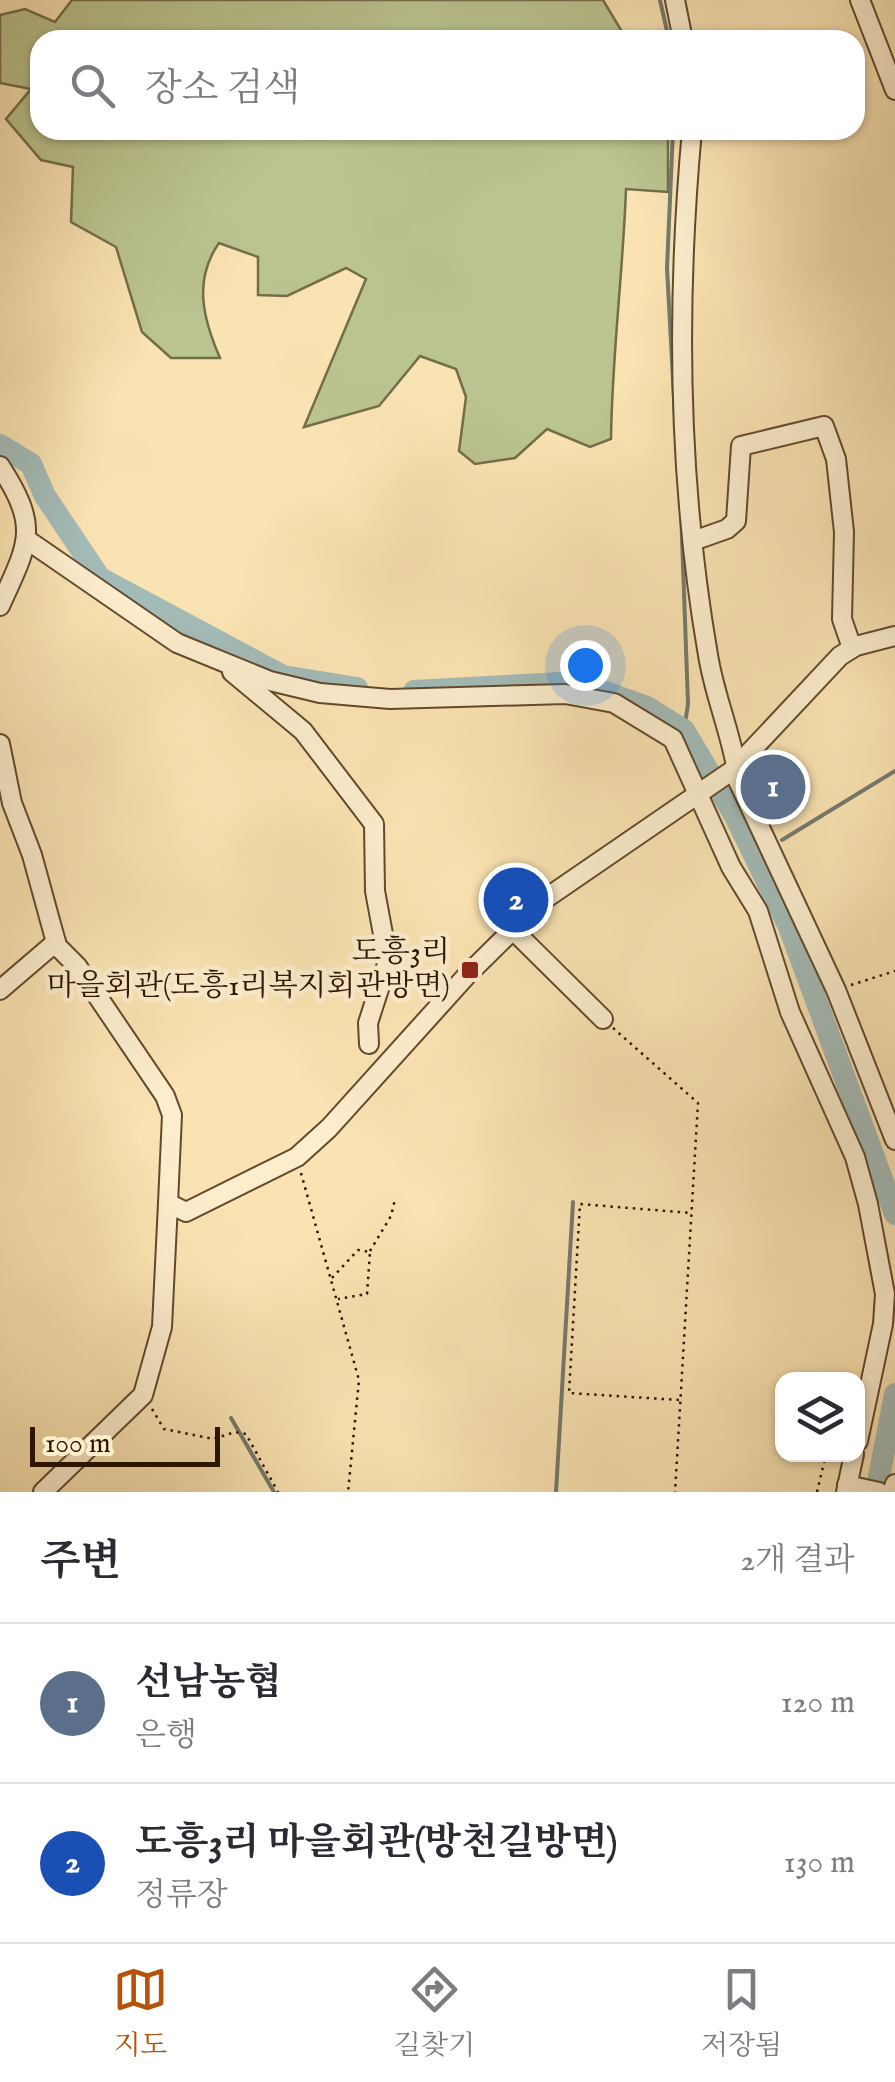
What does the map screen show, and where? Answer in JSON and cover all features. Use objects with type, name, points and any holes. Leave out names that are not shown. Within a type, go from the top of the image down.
[{"type":"street","points":[[675,0],[681,30]]},
{"type":"street","points":[[860,0],[895,90]]},
{"type":"street","points":[[691,140],[680,266],[693,541],[708,656],[731,771],[836,990],[895,1140]]},
{"type":"street","points":[[693,541],[727,529],[736,521],[741,446],[824,426],[836,460],[844,532],[842,618],[852,648]]},
{"type":"street","points":[[0,466],[20,496],[29,527],[0,606]]},
{"type":"street","points":[[26,539],[177,643],[270,681],[345,696],[565,694],[614,703],[674,739],[702,792],[731,867],[758,912],[790,1012],[855,1157],[885,1294],[883,1324],[865,1408]]},
{"type":"street","points":[[168,1204],[186,1212],[297,1157],[330,1128],[468,974],[574,876],[731,771],[852,648],[895,636]]},
{"type":"street","points":[[221,663],[303,731],[374,824],[375,891],[388,961],[368,1023],[369,1044]]},
{"type":"street","points":[[0,744],[12,803],[32,855],[56,942],[165,1096],[172,1115],[162,1327],[143,1395],[43,1492]]},
{"type":"street","points":[[513,930],[603,1020]]},
{"type":"street","points":[[0,990],[56,942]]},
{"type":"street","points":[[853,1462],[849,1488],[879,1492]]},
{"type":"street","points":[[892,1492],[895,1484]]},
{"type":"path","points":[[836,990],[895,971]]},
{"type":"path","points":[[603,1020],[698,1104],[675,1492]]},
{"type":"path","points":[[297,1157],[359,1380],[348,1492]]},
{"type":"path","points":[[336,1300],[367,1294],[370,1252],[391,1216],[395,1200]]},
{"type":"path","points":[[682,1400],[569,1393],[580,1204],[693,1213]]},
{"type":"path","points":[[331,1279],[358,1250],[370,1252]]},
{"type":"path","points":[[143,1395],[164,1428],[213,1439],[234,1432],[246,1434],[278,1492]]},
{"type":"path","points":[[817,1492],[824,1462]]},
{"type":"green space","points":[[72,0],[603,0],[621,30],[30,30],[30,89],[0,83],[0,15],[25,9],[55,22]]},
{"type":"green space","points":[[30,90],[30,140],[668,140],[668,192],[626,189],[611,439],[590,447],[547,429],[515,458],[475,464],[459,451],[466,397],[456,369],[420,356],[379,406],[304,427],[366,279],[346,268],[287,296],[258,295],[258,257],[219,243],[206,271],[203,300],[220,358],[171,358],[142,332],[116,247],[71,222],[73,167],[41,160],[6,119]]},
{"type":"waterway","points":[[660,0],[667,30]]},
{"type":"waterway","points":[[673,140],[667,268],[676,435]]},
{"type":"waterway","points":[[0,445],[31,464],[45,496],[100,578],[283,676],[357,688]]},
{"type":"waterway","points":[[681,509],[688,704],[684,730]]},
{"type":"waterway","points":[[414,691],[578,682],[647,707],[684,730],[735,816],[789,927],[895,1214]]},
{"type":"waterway","points":[[782,840],[895,771]]},
{"type":"waterway","points":[[556,1492],[573,1202]]},
{"type":"waterway","points":[[876,1492],[895,1394]]},
{"type":"waterway","points":[[231,1418],[274,1492]]},
{"type":"place","name":"선남농협","points":[[773,787]]},
{"type":"place","name":"도흥3리 마을회관(방천길방면)","points":[[516,900]]},
{"type":"place","name":"도흥3리 마을회관(도흥1리복지회관방면)","points":[[470,970]]}]
